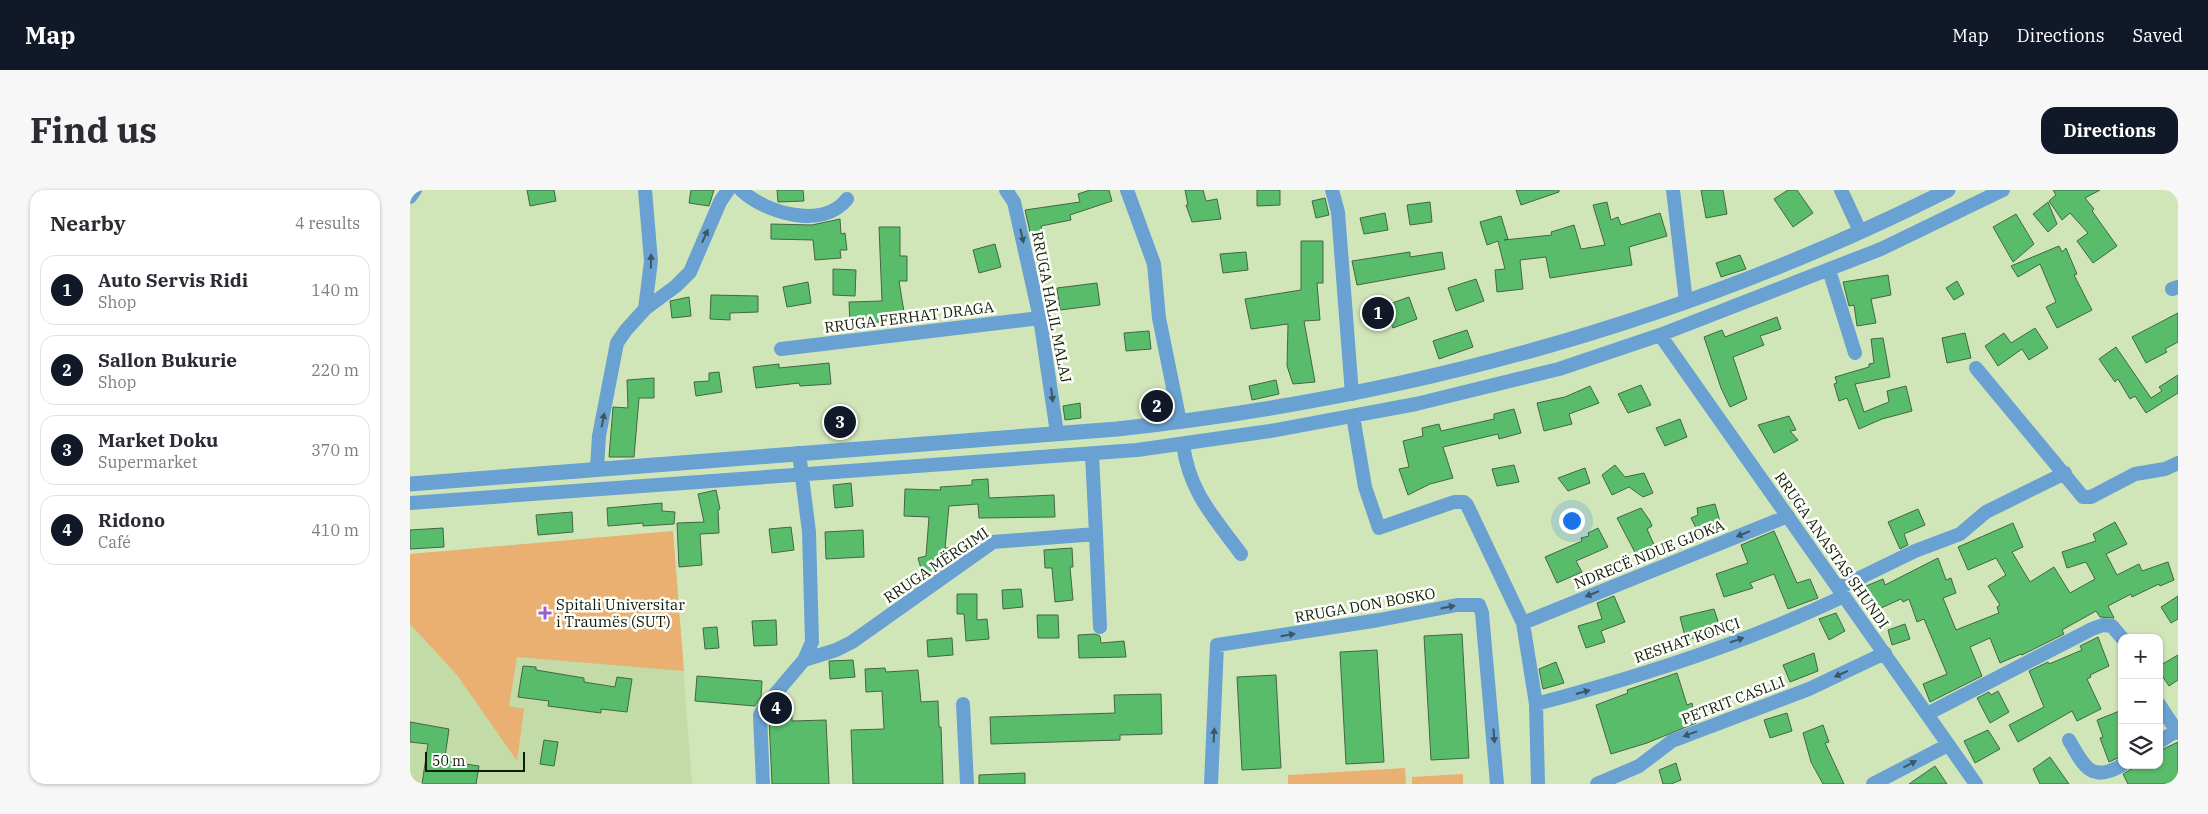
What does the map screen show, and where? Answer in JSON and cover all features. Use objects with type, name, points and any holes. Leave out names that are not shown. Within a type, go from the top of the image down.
[{"type":"street","points":[[410,197],[415,190]]},
{"type":"street","points":[[645,190],[651,261],[645,309]]},
{"type":"street","points":[[597,468],[599,436],[617,344],[626,330],[645,309],[676,286],[690,272],[720,202],[728,190]]},
{"type":"street","points":[[741,190],[760,205],[789,214],[803,215],[831,212],[841,207],[847,199]]},
{"type":"street","name":"RRUGA HALIL MALAJ","points":[[1006,190],[1014,202],[1040,318],[1057,433]]},
{"type":"street","points":[[1127,190],[1154,264],[1159,318],[1180,422]]},
{"type":"street","points":[[1332,190],[1338,212],[1352,394]]},
{"type":"street","points":[[1674,190],[1686,302]]},
{"type":"street","points":[[1841,190],[1860,231]]},
{"type":"street","points":[[410,484],[1180,422],[1352,394],[1502,359],[1589,334],[1686,302],[1860,231],[1948,190]]},
{"type":"street","points":[[410,503],[800,473],[1092,454],[1183,444],[1353,416],[1493,387],[1559,369],[1660,335],[1829,270],[1955,215],[2003,190]]},
{"type":"street","points":[[1829,270],[1855,353]]},
{"type":"street","name":"RRUGA FERHAT DRAGA","points":[[781,349],[1040,318]]},
{"type":"street","name":"RRUGA ANASTAS SHUNDI","points":[[1660,335],[1976,784]]},
{"type":"street","points":[[1976,368],[2083,497],[2087,498],[2135,474],[2165,469],[2178,463]]},
{"type":"street","points":[[1353,416],[1365,486],[1379,528],[1454,502],[1464,502],[1523,622],[1536,704],[1538,784]]},
{"type":"street","points":[[1183,444],[1186,465],[1198,495],[1241,554]]},
{"type":"street","points":[[763,784],[760,715],[765,706],[804,660],[810,650],[813,632],[809,532],[800,473],[799,453]]},
{"type":"street","points":[[1092,454],[1100,627]]},
{"type":"street","name":"RESHAT KONÇI","points":[[1536,704],[1595,689],[1769,628],[1841,592],[1915,551],[1960,534],[1986,512],[2065,474]]},
{"type":"street","name":"NDRECË NDUE GJOKA","points":[[1523,622],[1788,516]]},
{"type":"street","name":"RRUGA MËRGIMI","points":[[804,660],[836,650],[852,642],[994,542],[1096,534]]},
{"type":"street","name":"RRUGA DON BOSKO","points":[[1211,784],[1217,645],[1379,620],[1457,605],[1479,605],[1482,613],[1497,784]]},
{"type":"street","points":[[1928,714],[2092,629],[2103,625],[2112,626],[2119,634]]},
{"type":"street","name":"PETRIT CASLLI","points":[[1597,784],[1639,766],[1672,741],[1801,692],[1885,653]]},
{"type":"street","points":[[963,704],[967,784]]},
{"type":"street","points":[[2163,710],[2177,732],[2163,740]]},
{"type":"street","points":[[2069,740],[2088,770],[2096,773],[2105,773],[2118,767]]},
{"type":"street","points":[[1873,784],[1948,745]]},
{"type":"shaded area","name":"Spitali Universitar i Traumës (SUT)","points":[[673,531],[692,784],[410,784],[410,554]]},
{"type":"shaded area","points":[[673,531],[684,671],[517,657],[509,706],[524,709],[517,761],[457,675],[410,624],[410,554]]},
{"type":"shaded area","points":[[1405,768],[1406,784],[1288,784],[1288,775]]},
{"type":"shaded area","points":[[1463,774],[1463,784],[1412,784],[1412,777]]},
{"type":"building","points":[[527,190],[554,190],[556,201],[530,206]]},
{"type":"building","points":[[691,190],[714,190],[709,206],[689,203]]},
{"type":"building","points":[[777,190],[803,190],[804,201],[778,202]]},
{"type":"building","points":[[1090,190],[1109,190],[1112,201],[1070,215],[1071,220],[1041,226],[1042,231],[1030,232],[1025,210],[1080,202],[1078,194]]},
{"type":"building","points":[[1185,190],[1203,190],[1206,201],[1217,199],[1221,219],[1192,222],[1186,205],[1188,205]]},
{"type":"building","points":[[1257,190],[1280,190],[1280,205],[1257,206]]},
{"type":"building","points":[[1516,190],[1559,190],[1559,192],[1521,205]]},
{"type":"building","points":[[1701,190],[1723,190],[1727,214],[1706,218]]},
{"type":"building","points":[[1788,190],[1797,190],[1813,213],[1793,227],[1774,199]]},
{"type":"building","points":[[2053,190],[2100,190],[2085,198],[2117,246],[2093,263],[2077,241],[2088,233],[2070,213],[2062,220],[2049,201],[2056,195]]},
{"type":"building","points":[[1325,198],[1329,215],[1316,218],[1312,201]]},
{"type":"building","points":[[1430,202],[1432,222],[1410,225],[1407,205]]},
{"type":"building","points":[[1607,202],[1611,220],[1618,217],[1621,225],[1660,213],[1667,236],[1629,247],[1632,265],[1550,278],[1546,257],[1520,260],[1523,289],[1497,292],[1495,270],[1505,269],[1498,241],[1487,245],[1480,222],[1501,216],[1508,239],[1504,240],[1552,235],[1551,232],[1574,225],[1581,249],[1605,245],[1593,205]]},
{"type":"building","points":[[2048,202],[2057,224],[2048,232],[2033,214]]},
{"type":"building","points":[[1385,213],[1388,230],[1364,234],[1360,218]]},
{"type":"building","points":[[2016,214],[2034,244],[2013,262],[1993,227]]},
{"type":"building","points":[[840,219],[841,234],[845,233],[847,250],[840,250],[841,258],[815,260],[813,240],[771,239],[771,224],[812,225]]},
{"type":"building","points":[[879,227],[900,227],[900,256],[907,256],[907,281],[899,281],[905,318],[879,322],[850,323],[849,302],[882,301]]},
{"type":"building","points":[[1301,241],[1323,241],[1323,283],[1317,283],[1320,320],[1304,321],[1315,382],[1293,384],[1287,366],[1288,324],[1251,329],[1245,299],[1301,290]]},
{"type":"building","points":[[995,244],[1001,267],[979,273],[973,250]]},
{"type":"building","points":[[2059,246],[2062,252],[2066,248],[2077,274],[2074,275],[2092,310],[2057,328],[2046,307],[2056,302],[2040,264],[2018,277],[2011,266]]},
{"type":"building","points":[[1246,252],[1248,270],[1223,273],[1220,254]]},
{"type":"building","points":[[1410,252],[1410,257],[1442,252],[1445,269],[1357,285],[1352,261]]},
{"type":"building","points":[[1740,255],[1746,269],[1721,277],[1716,263]]},
{"type":"building","points":[[833,269],[856,270],[855,296],[833,295]]},
{"type":"building","points":[[1888,275],[1891,295],[1871,299],[1876,323],[1857,326],[1854,305],[1849,306],[1843,282]]},
{"type":"building","points":[[1476,279],[1484,301],[1456,311],[1448,288]]},
{"type":"building","points":[[1957,281],[1964,294],[1954,300],[1946,288]]},
{"type":"building","points":[[808,282],[811,303],[787,307],[783,287]]},
{"type":"building","points":[[1097,283],[1100,305],[1060,310],[1057,288]]},
{"type":"building","points":[[711,295],[758,296],[758,312],[730,313],[730,320],[710,319]]},
{"type":"building","points":[[689,297],[691,316],[672,318],[670,301]]},
{"type":"building","points":[[1409,297],[1417,319],[1393,328],[1390,321],[1375,326],[1368,304],[1382,300],[1384,306]]},
{"type":"building","points":[[2178,313],[2178,342],[2165,349],[2167,352],[2146,363],[2132,337]]},
{"type":"building","points":[[1777,317],[1781,329],[1760,336],[1764,345],[1733,357],[1747,399],[1730,407],[1721,388],[1704,337],[1722,330],[1725,337]]},
{"type":"building","points":[[2035,328],[2048,348],[2029,360],[2022,349],[1998,366],[1985,346],[2004,333],[2011,343]]},
{"type":"building","points":[[1467,330],[1473,347],[1439,359],[1433,341]]},
{"type":"building","points":[[1149,331],[1151,349],[1126,351],[1124,333]]},
{"type":"building","points":[[1965,333],[1971,358],[1947,363],[1942,338]]},
{"type":"building","points":[[1883,338],[1890,377],[1855,384],[1864,412],[1889,402],[1887,391],[1906,386],[1912,411],[1882,419],[1859,429],[1847,398],[1839,401],[1834,384],[1837,383],[1835,377],[1869,367],[1869,364],[1874,363],[1871,339]]},
{"type":"building","points":[[2116,347],[2151,398],[2162,391],[2159,387],[2178,375],[2178,393],[2146,413],[2135,396],[2130,399],[2118,379],[2115,382],[2099,359]]},
{"type":"building","points":[[829,363],[831,384],[800,386],[799,383],[756,388],[753,367],[779,364],[779,368]]},
{"type":"building","points":[[719,372],[722,392],[696,396],[694,382],[709,381],[709,373]]},
{"type":"building","points":[[654,378],[654,398],[639,398],[634,457],[609,457],[613,407],[628,408],[627,380]]},
{"type":"building","points":[[1276,380],[1279,394],[1252,400],[1249,386]]},
{"type":"building","points":[[1641,385],[1651,405],[1628,413],[1618,394]]},
{"type":"building","points":[[1590,386],[1599,403],[1569,414],[1572,424],[1544,431],[1537,403],[1565,397]]},
{"type":"building","points":[[1080,403],[1081,418],[1065,420],[1063,406]]},
{"type":"building","points":[[847,407],[849,435],[832,436],[830,408]]},
{"type":"building","points":[[1514,409],[1521,433],[1499,439],[1498,434],[1443,447],[1453,478],[1430,484],[1408,495],[1399,469],[1409,467],[1403,441],[1423,436],[1422,428],[1439,424],[1441,431],[1494,419],[1494,414]]},
{"type":"building","points":[[1789,416],[1796,430],[1790,431],[1798,440],[1774,453],[1758,425]]},
{"type":"building","points":[[1680,419],[1687,437],[1665,446],[1656,428]]},
{"type":"building","points":[[1514,465],[1519,482],[1497,486],[1492,469]]},
{"type":"building","points":[[1615,465],[1625,477],[1644,473],[1653,493],[1643,497],[1629,487],[1612,495],[1602,475]]},
{"type":"building","points":[[1585,468],[1590,483],[1568,491],[1558,478]]},
{"type":"building","points":[[988,479],[989,498],[1054,495],[1055,517],[979,518],[978,504],[949,506],[945,548],[959,548],[959,555],[924,579],[918,558],[926,556],[929,517],[904,516],[905,489],[941,490],[940,487],[972,485],[972,480]]},
{"type":"building","points":[[851,483],[853,506],[835,508],[833,485]]},
{"type":"building","points":[[716,490],[720,509],[718,510],[719,533],[700,534],[702,565],[679,567],[677,523],[704,522],[698,494]]},
{"type":"building","points":[[662,503],[662,511],[675,512],[674,524],[643,526],[643,523],[608,526],[607,508]]},
{"type":"building","points":[[1715,504],[1721,525],[1714,526],[1714,531],[1705,535],[1701,527],[1696,528],[1691,518],[1698,515],[1697,508]]},
{"type":"building","points":[[1641,508],[1652,526],[1647,529],[1659,556],[1641,564],[1617,518]]},
{"type":"building","points":[[1918,509],[1925,525],[1904,534],[1908,545],[1900,549],[1888,522]]},
{"type":"building","points":[[572,512],[573,532],[538,535],[536,515]]},
{"type":"building","points":[[2115,522],[2127,544],[2106,554],[2117,575],[2139,564],[2142,571],[2168,562],[2174,580],[2160,586],[2159,584],[2132,597],[2131,594],[2108,606],[2114,618],[2100,617],[2096,611],[2062,630],[2064,634],[2022,655],[2000,663],[1990,638],[1970,647],[1982,676],[1930,702],[1923,684],[1947,674],[1924,619],[1917,622],[1909,599],[1903,602],[1901,599],[1870,613],[1859,589],[1883,579],[1885,585],[1938,558],[1946,580],[1951,578],[1956,593],[1943,598],[1956,630],[1999,613],[1997,607],[2000,605],[1988,586],[2006,575],[1996,558],[1968,570],[1958,547],[2013,523],[2023,547],[2012,552],[2030,582],[2054,567],[2070,593],[2095,579],[2086,562],[2067,568],[2062,552],[2096,541],[2093,534]]},
{"type":"building","points":[[791,527],[794,550],[772,553],[769,529]]},
{"type":"building","points":[[443,528],[444,547],[410,549],[410,530]]},
{"type":"building","points":[[1598,528],[1608,547],[1576,561],[1582,572],[1557,583],[1545,557],[1582,541],[1581,538],[1589,536],[1588,533]]},
{"type":"building","points":[[863,530],[864,557],[826,559],[825,532]]},
{"type":"building","points":[[1774,531],[1797,583],[1810,579],[1818,598],[1788,609],[1774,574],[1750,583],[1753,588],[1724,597],[1716,574],[1748,563],[1741,545]]},
{"type":"building","points":[[1072,548],[1073,567],[1070,567],[1073,600],[1055,602],[1052,568],[1045,568],[1044,550]]},
{"type":"building","points":[[1021,589],[1023,607],[1003,609],[1002,590]]},
{"type":"building","points":[[957,594],[977,594],[977,620],[987,619],[989,639],[966,641],[964,614],[957,614]]},
{"type":"building","points":[[1614,596],[1625,622],[1601,631],[1605,642],[1586,648],[1578,626],[1602,619],[1597,603]]},
{"type":"building","points":[[2178,596],[2178,619],[2171,623],[2161,607]]},
{"type":"building","points":[[1714,609],[1721,630],[1686,640],[1680,617]]},
{"type":"building","points":[[1836,613],[1845,631],[1829,640],[1819,619]]},
{"type":"building","points":[[1037,615],[1058,615],[1059,638],[1038,638]]},
{"type":"building","points":[[776,620],[777,645],[754,646],[752,621]]},
{"type":"building","points":[[1905,624],[1910,639],[1892,645],[1888,630]]},
{"type":"building","points":[[717,627],[719,648],[705,649],[703,628]]},
{"type":"building","points":[[1095,634],[1100,636],[1101,643],[1124,641],[1126,657],[1079,658],[1078,635]]},
{"type":"building","points":[[1462,634],[1469,758],[1431,760],[1424,636]]},
{"type":"building","points":[[2098,637],[2109,666],[2090,675],[2091,677],[2087,679],[2101,709],[2077,721],[2072,711],[2018,742],[2009,725],[2044,707],[2029,671],[2082,650],[2080,646]]},
{"type":"building","points":[[952,638],[953,655],[928,657],[927,640]]},
{"type":"building","points":[[1377,650],[1384,762],[1346,764],[1340,652]]},
{"type":"building","points":[[1814,653],[1818,671],[1790,682],[1783,665]]},
{"type":"building","points":[[2178,655],[2178,680],[2169,686],[2163,677],[2163,664]]},
{"type":"building","points":[[853,660],[855,677],[830,679],[829,661]]},
{"type":"building","points":[[1556,662],[1564,683],[1543,689],[1539,669]]},
{"type":"building","points":[[523,666],[536,667],[536,670],[584,678],[584,682],[615,687],[617,677],[632,679],[627,712],[601,709],[601,713],[548,706],[549,701],[518,697]]},
{"type":"building","points":[[885,668],[886,672],[918,670],[921,702],[938,701],[943,784],[853,784],[851,730],[884,729],[882,691],[866,692],[865,669]]},
{"type":"building","points":[[1677,673],[1687,705],[1692,703],[1696,723],[1647,743],[1611,754],[1596,705],[1628,693],[1627,690]]},
{"type":"building","points":[[1276,675],[1281,768],[1242,770],[1237,677]]},
{"type":"building","points":[[697,676],[762,681],[761,697],[755,706],[695,701]]},
{"type":"building","points":[[1998,691],[2009,712],[1990,723],[1977,698],[1989,692],[1991,695]]},
{"type":"building","points":[[1161,694],[1162,734],[1120,735],[1120,740],[991,744],[990,717],[1115,713],[1114,695]]},
{"type":"building","points":[[778,704],[792,704],[792,721],[826,720],[829,784],[772,784],[769,717]]},
{"type":"building","points":[[2118,712],[2118,758],[2109,762],[2100,738],[2103,737],[2097,720]]},
{"type":"building","points":[[1787,713],[1792,731],[1770,738],[1764,720]]},
{"type":"building","points":[[410,722],[449,729],[445,757],[456,759],[459,763],[479,766],[476,784],[422,784],[428,744],[410,742]]},
{"type":"building","points":[[1823,725],[1829,742],[1825,743],[1844,784],[1823,784],[1811,762],[1803,733]]},
{"type":"building","points":[[1988,730],[2000,749],[1975,763],[1964,741]]},
{"type":"building","points":[[544,740],[558,742],[554,766],[540,764]]},
{"type":"building","points":[[2178,742],[2178,784],[2128,784],[2123,774],[2131,769],[2163,769],[2163,749]]},
{"type":"building","points":[[2050,757],[2069,784],[2040,784],[2033,769]]},
{"type":"building","points":[[1676,763],[1681,780],[1671,784],[1663,784],[1659,770]]},
{"type":"building","points":[[1935,766],[1947,784],[1909,784]]},
{"type":"building","points":[[1025,773],[1025,784],[979,784],[979,775]]},
{"type":"place","name":"Auto Servis Ridi","points":[[1378,313]]},
{"type":"place","name":"Sallon Bukurie","points":[[1157,406]]},
{"type":"place","name":"Market Doku","points":[[840,422]]},
{"type":"place","name":"Spitali Universitar i Traumës (SUT)","points":[[545,613]]},
{"type":"place","name":"Ridono","points":[[776,708]]}]
